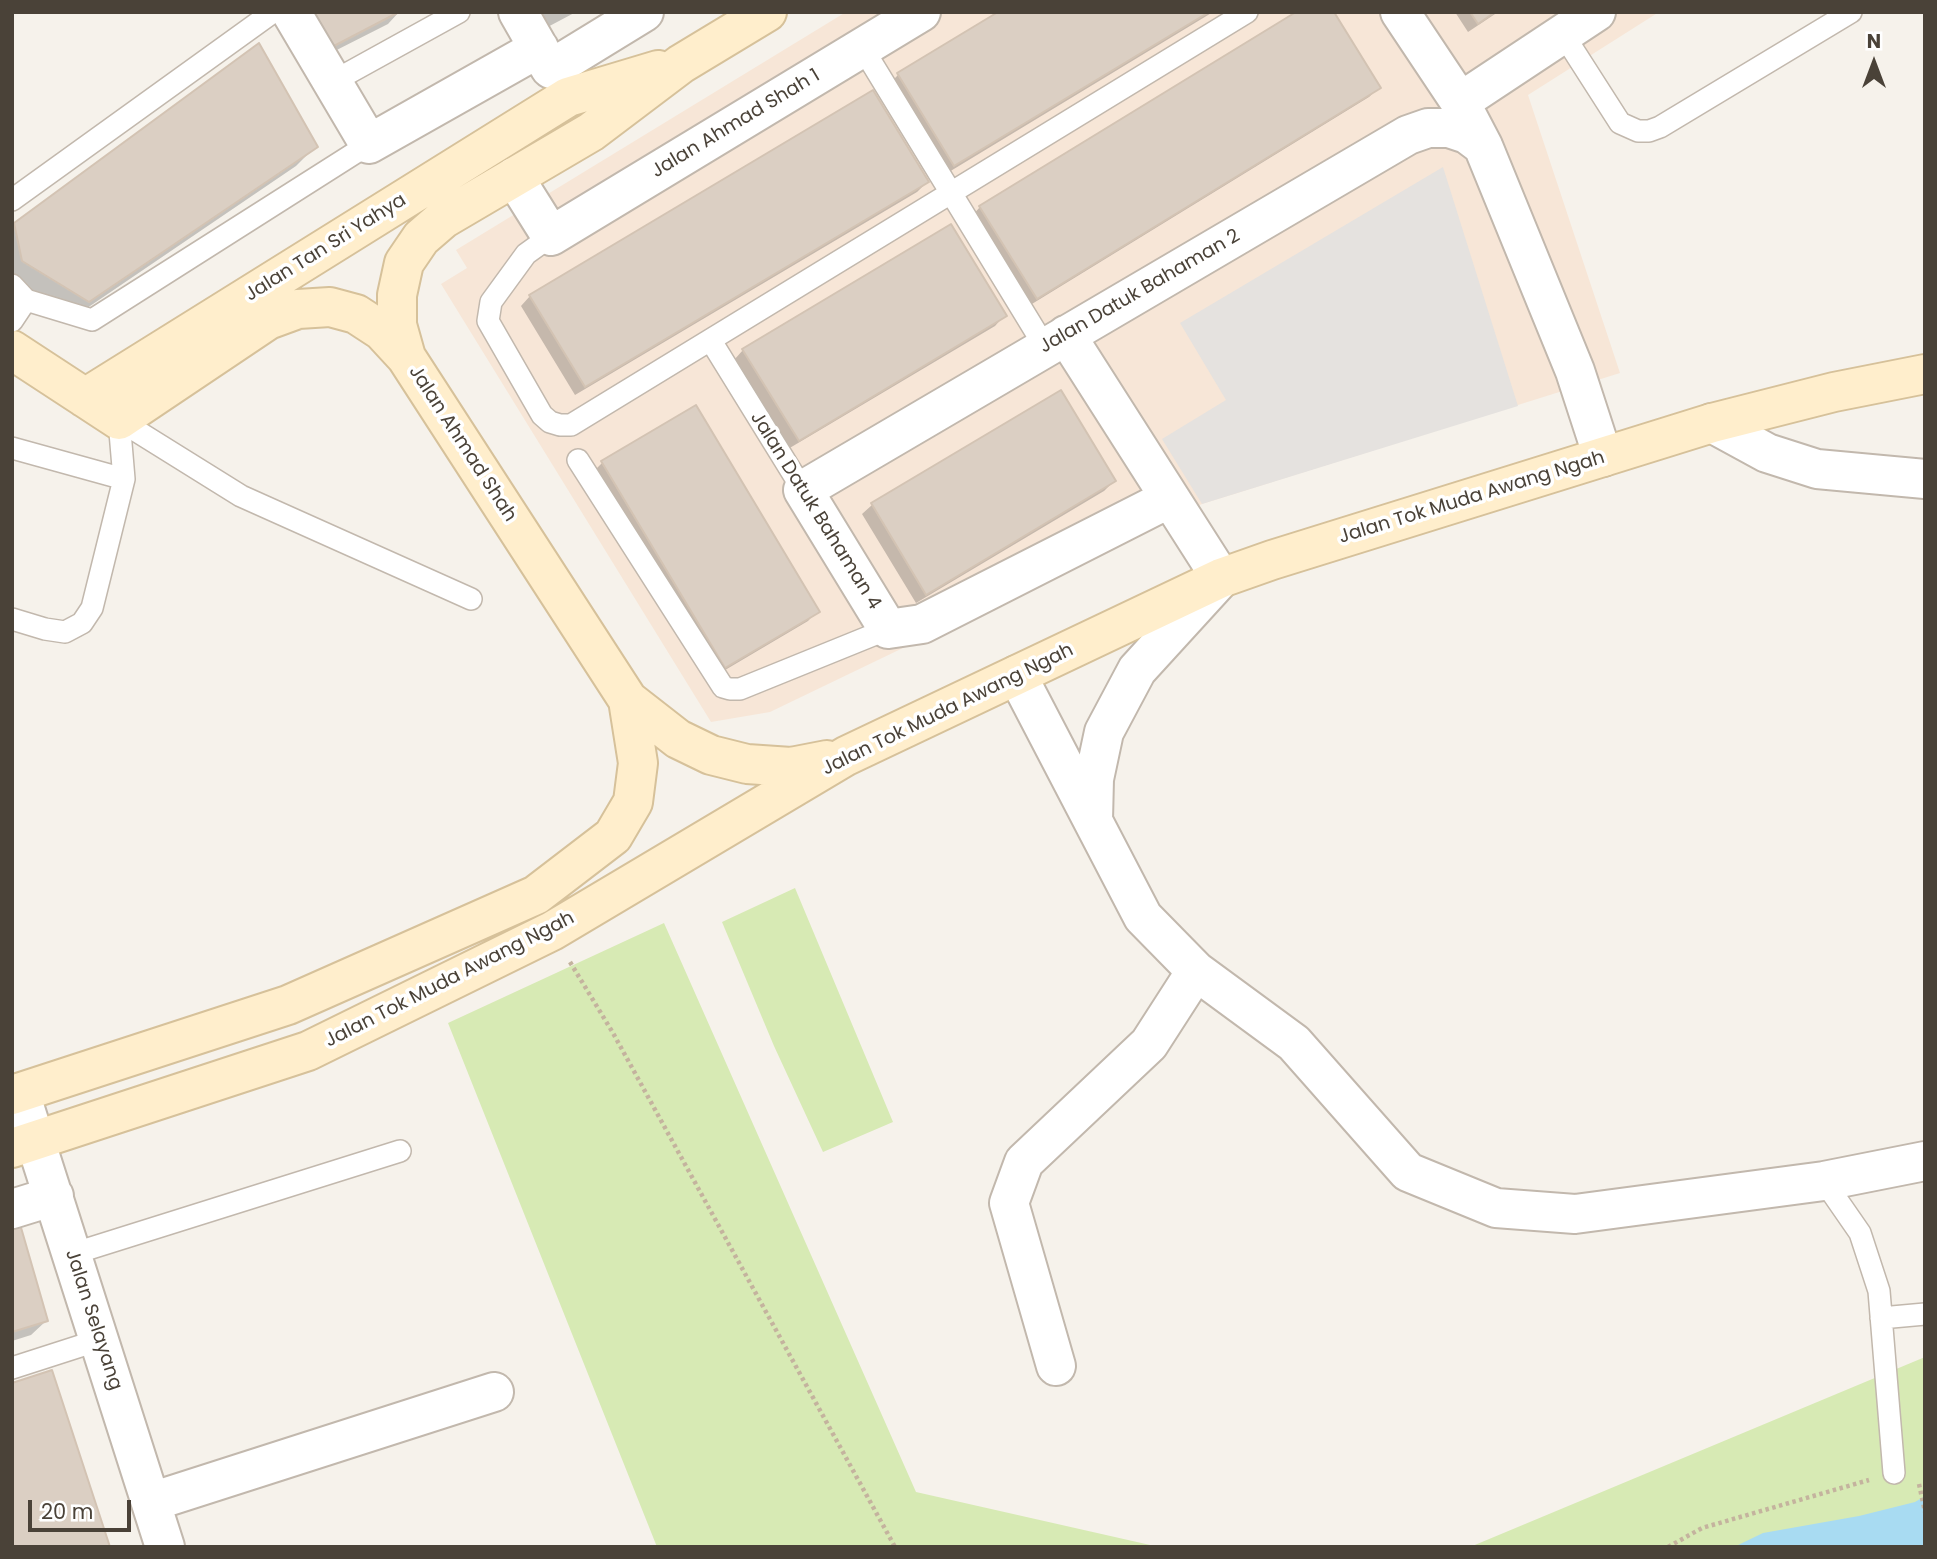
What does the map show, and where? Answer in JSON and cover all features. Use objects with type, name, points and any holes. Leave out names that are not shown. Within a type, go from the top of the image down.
[{"type":"main road","name":"Jalan Ahmad Shah","points":[[767,12],[681,64],[591,132],[443,219],[421,238],[404,263],[397,295],[397,325],[406,357],[628,700],[678,739],[711,755],[747,764],[791,767],[846,756]]},
{"type":"main road","name":"Jalan Ahmad Shah","points":[[552,71],[681,64]]},
{"type":"main road","name":"Jalan Tan Sri Yahya","points":[[85,398],[552,71]]},
{"type":"main road","name":"Jalan Tan Sri Yahya","points":[[119,420],[268,320],[298,309],[330,307],[356,314],[382,331],[406,357]]},
{"type":"main road","points":[[12,350],[119,420]]},
{"type":"main road","name":"Jalan Tok Muda Awang Ngah","points":[[24,1144],[308,1051],[552,931],[846,756],[1221,578],[1712,423],[1834,392],[1925,374]]},
{"type":"main road","name":"Jalan Tok Muda Awang Ngah","points":[[15,1091],[288,1005],[536,895],[613,836],[633,802],[638,762],[628,700]]},
{"type":"street","points":[[291,12],[369,144],[552,71],[644,12]]},
{"type":"street","points":[[518,12],[552,71]]},
{"type":"street","name":"Jalan Ahmad Shah 1","points":[[551,236],[921,12]]},
{"type":"street","points":[[1400,12],[1460,102],[1483,146],[1575,371],[1603,457]]},
{"type":"street","points":[[1460,102],[1596,12]]},
{"type":"street","name":"Jalan Datuk Bahaman 2","points":[[803,490],[1408,135],[1428,128],[1449,128],[1467,134],[1483,146]]},
{"type":"street","points":[[514,177],[551,236]]},
{"type":"street","points":[[1056,341],[1170,498],[1221,578],[1137,670],[1104,733],[1094,779],[1093,821]]},
{"type":"street","points":[[1712,423],[1767,453],[1817,469],[1925,479]]},
{"type":"street","name":"Jalan Datuk Bahaman 4","points":[[803,490],[888,629],[922,624],[1170,498]]},
{"type":"street","points":[[1017,675],[1143,917],[1196,971],[1294,1043],[1408,1172],[1496,1208],[1575,1214],[1824,1181],[1925,1161]]},
{"type":"street","points":[[1056,1366],[1010,1203],[1024,1162],[1149,1044],[1196,971]]},
{"type":"street","name":"Jalan Selayang","points":[[15,1091],[24,1144],[54,1196],[165,1547]]},
{"type":"street","points":[[12,1209],[54,1196]]},
{"type":"street","points":[[151,1502],[494,1392]]},
{"type":"lane","points":[[12,200],[273,12]]},
{"type":"lane","points":[[334,81],[459,12]]},
{"type":"lane","points":[[711,341],[1247,12]]},
{"type":"lane","points":[[1563,34],[1620,123],[1638,131],[1649,131],[1660,127],[1850,12]]},
{"type":"lane","points":[[862,47],[951,193],[1056,341]]},
{"type":"lane","points":[[12,321],[19,293],[92,320],[369,144]]},
{"type":"lane","name":"Jalan Ahmad Shah 1","points":[[551,236],[526,254],[491,302],[488,314],[490,327],[542,415],[550,422],[571,425],[580,421],[711,341]]},
{"type":"lane","name":"Jalan Datuk Bahaman 4","points":[[711,341],[803,490]]},
{"type":"lane","points":[[12,619],[65,632],[82,623],[92,608],[124,479],[119,420]]},
{"type":"lane","points":[[119,420],[241,496],[471,599]]},
{"type":"lane","points":[[12,449],[124,479]]},
{"type":"lane","points":[[578,460],[723,687],[740,689],[888,629]]},
{"type":"lane","points":[[72,1254],[400,1151]]},
{"type":"lane","points":[[1824,1181],[1860,1233],[1879,1291],[1894,1473]]},
{"type":"lane","points":[[1881,1318],[1925,1314]]},
{"type":"lane","points":[[12,1368],[99,1340]]},
{"type":"path","points":[[552,931],[613,1033],[895,1547]]},
{"type":"path","points":[[1668,1547],[1702,1528],[1894,1473]]},
{"type":"path","points":[[1919,1484],[1925,1511]]},
{"type":"shaded area","points":[[846,12],[1659,12],[1528,95],[1620,373],[1202,504],[770,712],[711,722],[441,284],[467,268],[456,250]]},
{"type":"shaded area","points":[[1443,167],[1518,406],[1202,504],[1162,439],[1226,400],[1180,323]]},
{"type":"green space","points":[[795,888],[893,1122],[823,1152],[774,1046],[722,922]]},
{"type":"green space","points":[[664,923],[916,1492],[1159,1547],[657,1547],[448,1023]]},
{"type":"green space","points":[[1925,1357],[1925,1547],[1470,1547]]},
{"type":"water","points":[[1925,1496],[1925,1547],[1734,1547],[1763,1533],[1859,1516],[1915,1502]]},
{"type":"building","points":[[312,12],[399,12],[332,47]]},
{"type":"building","points":[[998,12],[1209,12],[954,166],[897,73]]},
{"type":"building","points":[[1296,12],[1334,12],[1381,88],[1037,299],[979,206]]},
{"type":"building","points":[[1470,12],[1495,12],[1478,24]]},
{"type":"building","points":[[259,43],[318,147],[89,302],[22,261],[14,223]]},
{"type":"building","points":[[873,90],[929,182],[585,387],[529,295]]},
{"type":"building","points":[[951,224],[1007,316],[799,441],[742,349]]},
{"type":"building","points":[[1061,390],[1116,481],[926,595],[871,503]]},
{"type":"building","points":[[696,405],[820,612],[725,668],[601,461]]},
{"type":"building","points":[[20,1224],[48,1321],[12,1332],[12,1226]]},
{"type":"building","points":[[52,1370],[110,1547],[12,1547],[12,1383]]}]
